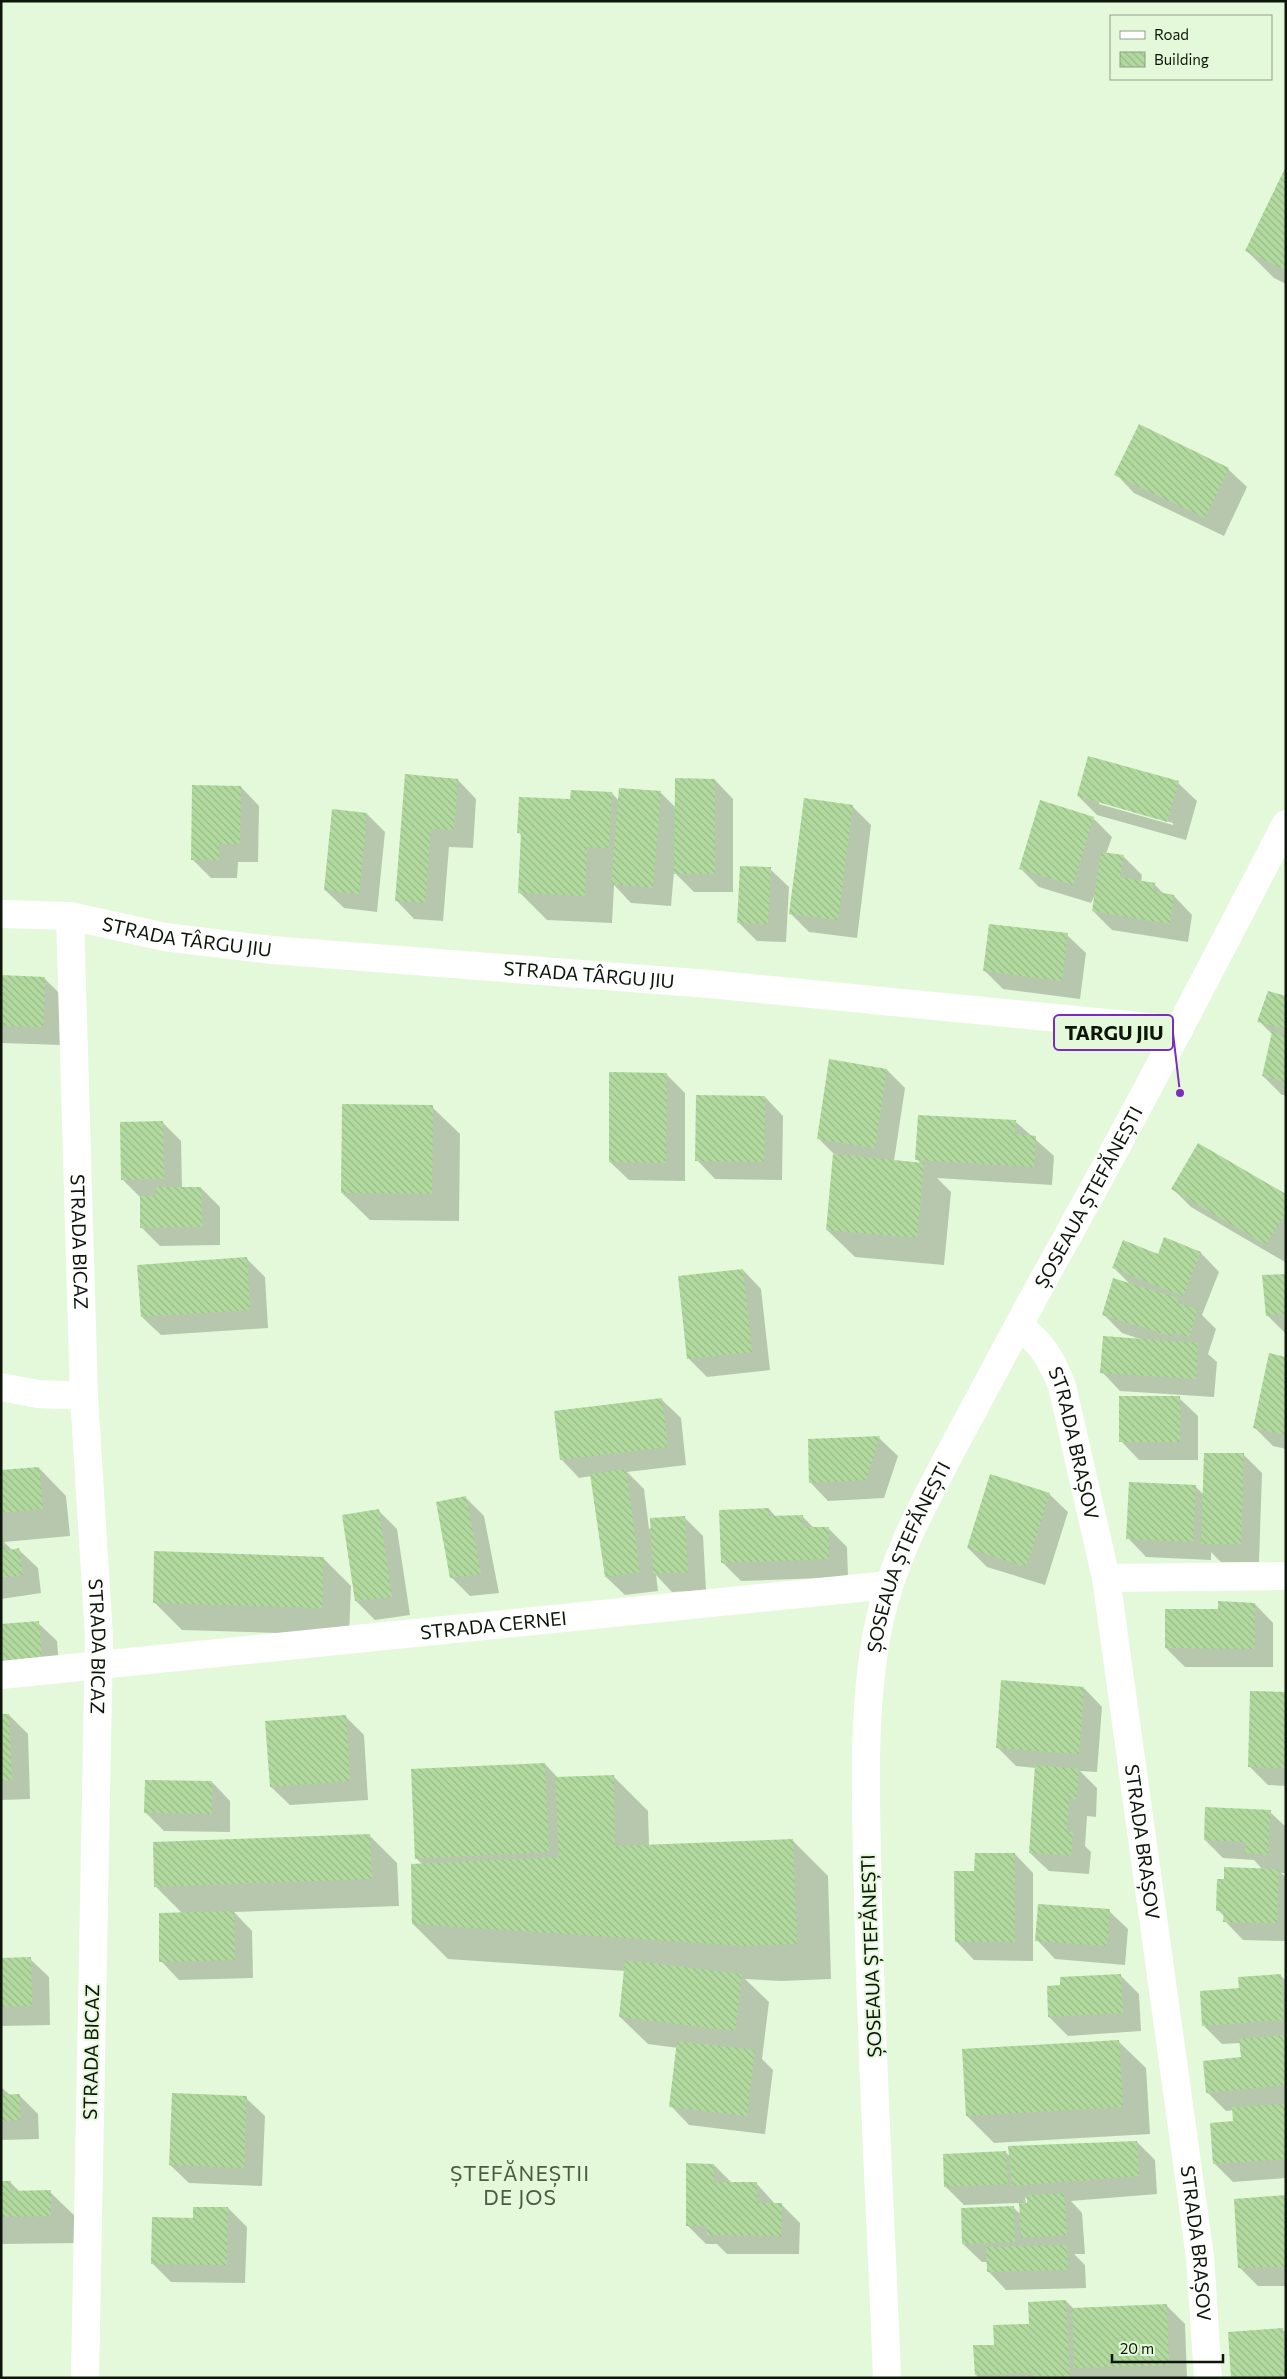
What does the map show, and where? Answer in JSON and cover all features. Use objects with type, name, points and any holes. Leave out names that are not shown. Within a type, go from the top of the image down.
[{"type":"street","name":"ȘOSEAUA ȘTEFĂNEȘTI","points":[[887,2378],[866,1826],[867,1745],[873,1662],[879,1624],[889,1585],[910,1530],[1180,1030],[1286,824]]},
{"type":"street","name":"STRADA TÂRGU JIU","points":[[1,914],[70,916],[165,937],[272,950],[709,984],[1180,1030]]},
{"type":"street","name":"STRADA BICAZ","points":[[70,916],[84,1396],[99,1665],[85,2378]]},
{"type":"street","name":"STRADA BRAȘOV","points":[[1019,1325],[1036,1340],[1052,1360],[1062,1386],[1106,1578],[1198,2247],[1208,2378]]},
{"type":"street","points":[[1,1387],[38,1394],[84,1396]]},
{"type":"street","points":[[1106,1578],[1286,1576]]},
{"type":"street","name":"STRADA CERNEI","points":[[1,1675],[889,1585]]},
{"type":"building","points":[[1286,166],[1286,270],[1245,251]]},
{"type":"building","points":[[1139,424],[1229,468],[1205,518],[1114,475]]},
{"type":"building","points":[[1088,756],[1179,781],[1167,822],[1077,796]]},
{"type":"building","points":[[405,774],[458,779],[454,830],[431,829],[425,903],[395,901]]},
{"type":"building","points":[[675,778],[715,779],[715,874],[674,874]]},
{"type":"building","points":[[192,785],[241,786],[240,844],[219,844],[219,860],[191,860]]},
{"type":"building","points":[[619,788],[661,791],[653,888],[611,884]]},
{"type":"building","points":[[571,790],[612,792],[609,848],[587,847],[585,896],[518,893],[521,833],[517,833],[519,797],[570,799]]},
{"type":"building","points":[[804,798],[853,805],[838,920],[789,914]]},
{"type":"building","points":[[1040,800],[1094,817],[1073,885],[1019,869]]},
{"type":"building","points":[[332,809],[367,813],[359,894],[324,890]]},
{"type":"building","points":[[1101,852],[1124,855],[1120,877],[1155,883],[1153,891],[1174,895],[1170,924],[1092,911]]},
{"type":"building","points":[[740,866],[771,867],[768,924],[737,923]]},
{"type":"building","points":[[989,924],[1068,933],[1062,981],[983,971]]},
{"type":"building","points":[[1,975],[45,977],[43,1027],[1,1026]]},
{"type":"building","points":[[1268,991],[1286,996],[1286,1029],[1257,1022]]},
{"type":"building","points":[[1272,1032],[1286,1035],[1286,1082],[1262,1076]]},
{"type":"building","points":[[829,1059],[887,1069],[875,1148],[817,1139]]},
{"type":"building","points":[[609,1072],[667,1073],[666,1163],[609,1162]]},
{"type":"building","points":[[696,1095],[765,1096],[764,1162],[695,1161]]},
{"type":"building","points":[[342,1104],[433,1105],[432,1194],[341,1193]]},
{"type":"building","points":[[918,1115],[1016,1120],[1015,1134],[1036,1136],[1034,1167],[915,1160]]},
{"type":"building","points":[[163,1121],[164,1179],[121,1180],[120,1122]]},
{"type":"building","points":[[1198,1143],[1286,1194],[1286,1212],[1266,1245],[1171,1189]]},
{"type":"building","points":[[833,1154],[924,1163],[917,1238],[826,1230]]},
{"type":"building","points":[[156,1187],[201,1187],[202,1227],[140,1228],[140,1196],[156,1196]]},
{"type":"building","points":[[1164,1237],[1201,1252],[1183,1296],[1112,1268],[1123,1240],[1158,1254]]},
{"type":"building","points":[[247,1257],[250,1310],[141,1317],[137,1265]]},
{"type":"building","points":[[743,1269],[752,1352],[687,1359],[678,1276]]},
{"type":"building","points":[[1286,1274],[1286,1314],[1266,1316],[1262,1275]]},
{"type":"building","points":[[1113,1278],[1178,1298],[1177,1303],[1198,1309],[1189,1337],[1172,1332],[1171,1336],[1102,1315]]},
{"type":"building","points":[[1103,1336],[1198,1343],[1196,1379],[1100,1373]]},
{"type":"building","points":[[1269,1353],[1286,1357],[1286,1435],[1253,1428]]},
{"type":"building","points":[[1119,1396],[1180,1396],[1180,1442],[1119,1442]]},
{"type":"building","points":[[662,1398],[668,1447],[560,1460],[554,1411]]},
{"type":"building","points":[[880,1436],[866,1480],[809,1483],[808,1439]]},
{"type":"building","points":[[1204,1453],[1244,1453],[1241,1544],[1201,1544]]},
{"type":"building","points":[[39,1467],[43,1509],[1,1513],[1,1470]]},
{"type":"building","points":[[626,1469],[640,1572],[605,1577],[590,1474]]},
{"type":"building","points":[[990,1474],[1050,1493],[1026,1567],[967,1548]]},
{"type":"building","points":[[1129,1482],[1196,1485],[1193,1542],[1126,1539]]},
{"type":"building","points":[[466,1496],[481,1574],[450,1578],[436,1502]]},
{"type":"building","points":[[769,1508],[769,1516],[803,1515],[803,1527],[829,1527],[829,1559],[721,1563],[719,1510]]},
{"type":"building","points":[[379,1509],[392,1597],[355,1601],[342,1515]]},
{"type":"building","points":[[685,1516],[688,1572],[653,1574],[650,1518]]},
{"type":"building","points":[[1,1536],[5,1551],[19,1548],[23,1575],[1,1578]]},
{"type":"building","points":[[154,1551],[324,1557],[322,1608],[153,1603]]},
{"type":"building","points":[[1218,1601],[1255,1603],[1255,1649],[1165,1648],[1165,1609],[1218,1609]]},
{"type":"building","points":[[39,1621],[42,1660],[1,1663],[1,1624]]},
{"type":"building","points":[[1001,1680],[1084,1687],[1079,1754],[996,1748]]},
{"type":"building","points":[[1250,1691],[1286,1692],[1286,1768],[1248,1767]]},
{"type":"building","points":[[1,1714],[9,1714],[12,1780],[1,1781]]},
{"type":"building","points":[[346,1715],[350,1781],[270,1787],[265,1721]]},
{"type":"building","points":[[545,1763],[549,1852],[415,1859],[411,1769]]},
{"type":"building","points":[[1035,1765],[1079,1769],[1077,1799],[1069,1798],[1067,1832],[1073,1832],[1071,1856],[1029,1853]]},
{"type":"building","points":[[614,1775],[615,1846],[793,1839],[797,1944],[745,1946],[412,1924],[411,1864],[559,1857],[555,1777]]},
{"type":"building","points":[[145,1780],[212,1781],[212,1814],[144,1813]]},
{"type":"building","points":[[1205,1807],[1271,1810],[1268,1855],[1245,1853],[1246,1842],[1204,1840]]},
{"type":"building","points":[[370,1834],[372,1879],[154,1887],[153,1842]]},
{"type":"building","points":[[975,1853],[1015,1853],[1015,1942],[955,1942],[954,1871],[974,1871]]},
{"type":"building","points":[[1224,1867],[1279,1869],[1277,1923],[1223,1922],[1224,1911],[1216,1911],[1217,1879],[1224,1879]]},
{"type":"building","points":[[1038,1904],[1110,1909],[1107,1946],[1035,1941]]},
{"type":"building","points":[[234,1911],[235,1960],[159,1962],[159,1913]]},
{"type":"building","points":[[31,1957],[32,2006],[1,2007],[1,1958]]},
{"type":"building","points":[[625,1960],[742,1974],[735,2031],[619,2017]]},
{"type":"building","points":[[1121,1974],[1123,2013],[1048,2017],[1047,1986],[1060,1985],[1060,1977]]},
{"type":"building","points":[[1281,1974],[1284,2020],[1202,2026],[1200,1991],[1239,1988],[1238,1977]]},
{"type":"building","points":[[1286,2035],[1286,2085],[1206,2093],[1203,2061],[1241,2057],[1239,2039]]},
{"type":"building","points":[[1119,2040],[1123,2107],[966,2116],[962,2049]]},
{"type":"building","points":[[677,2041],[755,2050],[747,2116],[669,2107]]},
{"type":"building","points":[[172,2093],[247,2096],[244,2168],[169,2165]]},
{"type":"building","points":[[20,2094],[20,2120],[1,2121],[1,2095]]},
{"type":"building","points":[[1285,2104],[1286,2159],[1213,2164],[1210,2123],[1233,2121],[1232,2107]]},
{"type":"building","points":[[1137,2141],[1139,2176],[1012,2186],[1008,2146]]},
{"type":"building","points":[[1006,2151],[1008,2184],[944,2187],[943,2154]]},
{"type":"building","points":[[686,2163],[714,2164],[714,2182],[757,2182],[757,2203],[782,2203],[781,2236],[707,2235],[707,2226],[686,2226]]},
{"type":"building","points":[[1,2181],[11,2181],[11,2191],[51,2190],[51,2216],[1,2217]]},
{"type":"building","points":[[1064,2193],[1067,2235],[1021,2238],[1019,2203],[1027,2203],[1027,2195]]},
{"type":"building","points":[[1286,2195],[1286,2267],[1238,2268],[1234,2199]]},
{"type":"building","points":[[1014,2206],[1015,2242],[962,2244],[961,2208]]},
{"type":"building","points":[[193,2207],[228,2207],[227,2265],[151,2264],[152,2217],[193,2218]]},
{"type":"building","points":[[1067,2245],[1068,2270],[987,2272],[986,2247]]},
{"type":"building","points":[[1066,2300],[1070,2378],[1034,2378],[1034,2373],[975,2375],[973,2345],[994,2345],[993,2325],[1029,2324],[1028,2302]]},
{"type":"building","points":[[1167,2304],[1169,2365],[1074,2368],[1072,2308]]},
{"type":"building","points":[[1283,2328],[1286,2378],[1231,2378],[1228,2332]]},
{"type":"place","name":"TARGU JIU","points":[[1180,1093]]},
{"type":"district","name":"ȘTEFĂNEȘTII DE JOS","points":[[520,2186]]}]
